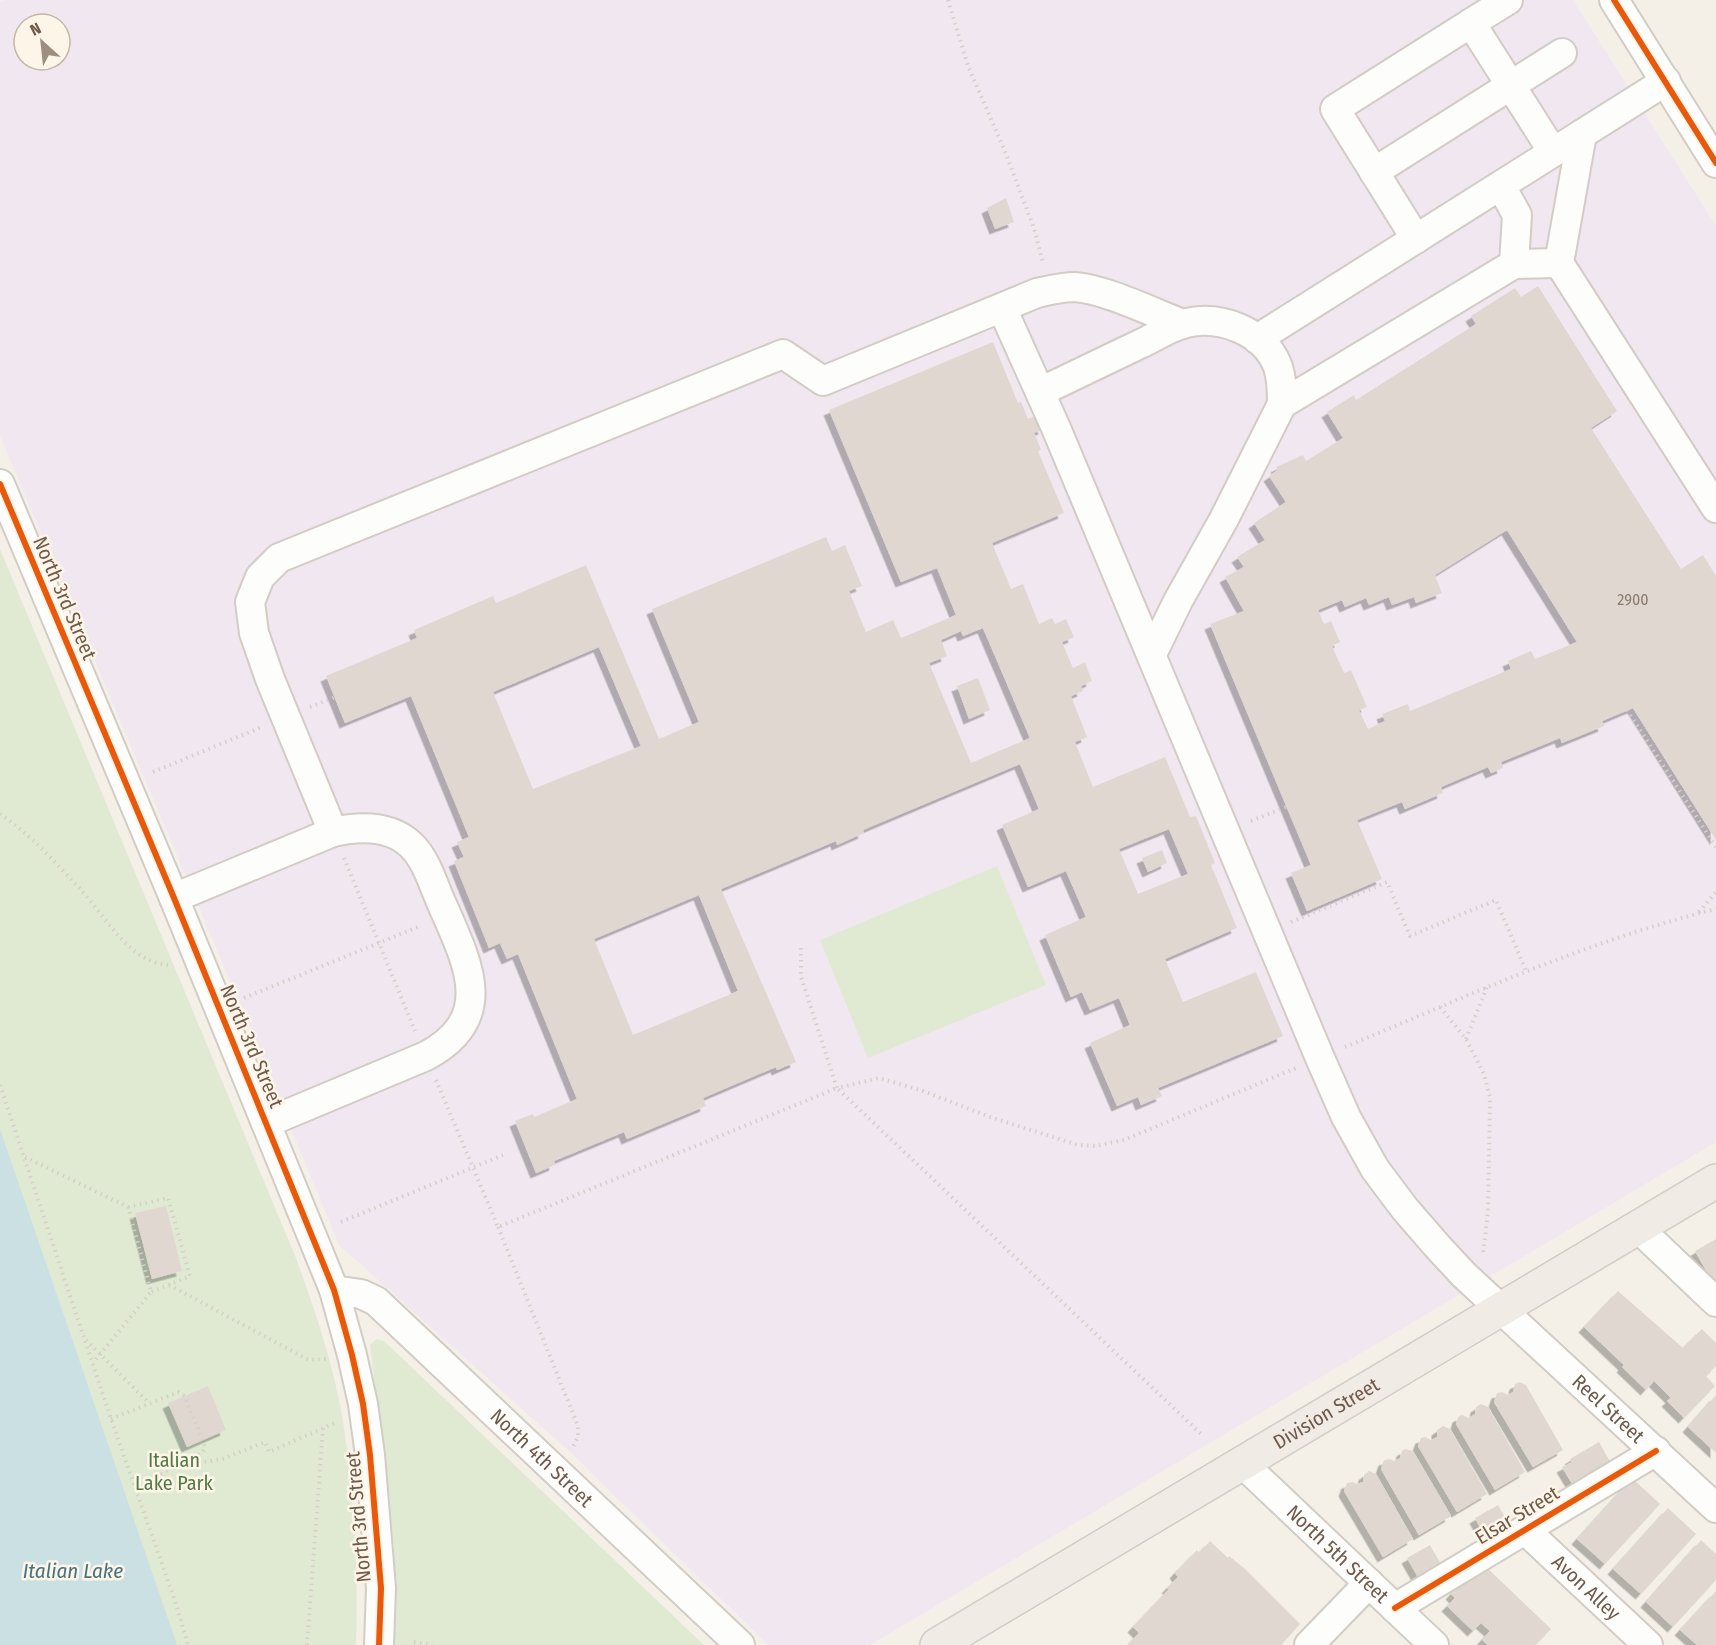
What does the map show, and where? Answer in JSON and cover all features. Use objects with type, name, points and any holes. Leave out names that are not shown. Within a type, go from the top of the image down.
[{"type":"main road","name":"Division Street","points":[[937,1645],[1716,1181]]},
{"type":"street","points":[[1416,239],[1335,109],[1508,0]]},
{"type":"street","points":[[1614,0],[1716,163]]},
{"type":"street","points":[[1471,23],[1553,152]]},
{"type":"street","points":[[1374,172],[1562,53]]},
{"type":"street","points":[[1257,339],[1666,81]]},
{"type":"street","points":[[1582,134],[1559,263],[1716,508]]},
{"type":"street","points":[[1501,186],[1517,215],[1514,264]]},
{"type":"street","points":[[1282,404],[1514,264],[1559,263]]},
{"type":"street","points":[[333,832],[270,679],[254,633],[250,602],[261,577],[279,558],[783,354],[823,381],[1037,293],[1057,288],[1075,287],[1093,291],[1183,324]]},
{"type":"street","name":"Reel Street","points":[[1002,308],[1152,654],[1320,1058],[1359,1144],[1405,1209],[1464,1275],[1716,1508]]},
{"type":"street","points":[[1040,392],[1183,324],[1198,321],[1226,323],[1241,329],[1257,339],[1269,351],[1277,365],[1281,381],[1282,404],[1152,654]]},
{"type":"street","name":"North 3rd Street","points":[[0,484],[174,898],[334,1290],[363,1404],[370,1455],[381,1588],[379,1645]]},
{"type":"street","points":[[174,898],[333,832],[354,827],[378,829],[394,835],[411,846],[424,864],[432,882],[469,973],[472,993],[468,1013],[454,1038],[426,1056],[266,1122]]},
{"type":"street","points":[[1637,1227],[1716,1302]]},
{"type":"street","name":"North 4th Street","points":[[334,1290],[362,1294],[376,1301],[740,1645]]},
{"type":"street","name":"Elsar Street","points":[[1395,1608],[1656,1451]]},
{"type":"street","name":"North 5th Street","points":[[1242,1463],[1434,1645]]},
{"type":"street","name":"Avon Alley","points":[[1525,1530],[1648,1645]]},
{"type":"street","points":[[1309,1645],[1369,1583]]},
{"type":"path","points":[[948,0],[968,66],[1004,149],[1034,228],[1043,261],[1037,293]]},
{"type":"path","points":[[302,711],[335,697]]},
{"type":"path","points":[[1626,710],[1716,847]]},
{"type":"path","points":[[153,772],[263,726]]},
{"type":"path","points":[[1243,825],[1286,807]]},
{"type":"path","points":[[0,814],[59,867],[125,942],[154,963],[174,965]]},
{"type":"path","points":[[333,832],[417,1035]]},
{"type":"path","points":[[1285,924],[1388,882],[1410,936],[1496,900],[1526,971]]},
{"type":"path","points":[[1698,913],[1716,892]]},
{"type":"path","points":[[1336,1051],[1526,971],[1607,940],[1716,909]]},
{"type":"path","points":[[238,1000],[418,927]]},
{"type":"path","points":[[801,948],[801,977],[837,1088],[1201,1434]]},
{"type":"path","points":[[1466,1039],[1487,987]]},
{"type":"path","points":[[1440,1007],[1466,1039],[1484,1074],[1490,1098],[1488,1212],[1481,1263]]},
{"type":"path","points":[[498,1227],[837,1088],[879,1078],[923,1091],[990,1117],[1078,1144],[1096,1146],[1124,1140],[1298,1068]]},
{"type":"path","points":[[435,1076],[578,1426],[578,1437],[570,1452]]},
{"type":"path","points":[[0,1085],[188,1645]]},
{"type":"path","points":[[341,1222],[503,1155]]},
{"type":"path","points":[[24,1157],[128,1207],[168,1198],[190,1276],[151,1292],[93,1364]]},
{"type":"path","points":[[128,1207],[151,1292]]},
{"type":"path","points":[[169,1285],[309,1360],[352,1355]]},
{"type":"path","points":[[85,1339],[148,1403]]},
{"type":"path","points":[[111,1419],[174,1393],[182,1393],[205,1448],[202,1453],[136,1487]]},
{"type":"path","points":[[178,1466],[223,1459],[265,1442],[269,1452],[343,1420]]},
{"type":"path","points":[[307,1645],[323,1428]]},
{"type":"path","points":[[414,1642],[432,1645]]},
{"type":"shaded area","points":[[5,0],[1573,0],[1716,226],[1716,1142],[870,1645],[768,1645],[570,1452],[339,1245],[0,436],[0,2]]},
{"type":"green space","name":"Italian Lake Park","points":[[0,549],[296,1258],[317,1318],[335,1380],[347,1449],[356,1561],[356,1645],[0,1645]]},
{"type":"green space","points":[[997,866],[1046,985],[868,1058],[820,940]]},
{"type":"green space","points":[[376,1339],[384,1341],[704,1645],[395,1645],[394,1545],[370,1345]]},
{"type":"water","name":"Italian Lake","points":[[0,1129],[177,1645],[0,1645]]},
{"type":"building","points":[[1006,198],[1014,222],[995,229],[987,208]]},
{"type":"building","points":[[1538,286],[1617,411],[1591,428],[1681,569],[1703,555],[1716,576],[1716,840],[1633,708],[1602,721],[1604,726],[1562,743],[1560,738],[1501,762],[1503,768],[1491,773],[1488,767],[1441,787],[1443,793],[1405,809],[1402,802],[1357,820],[1382,879],[1307,911],[1291,873],[1311,865],[1210,624],[1244,611],[1225,577],[1244,567],[1237,557],[1265,540],[1254,523],[1286,502],[1269,476],[1278,470],[1276,467],[1303,455],[1306,461],[1343,438],[1327,412],[1354,395],[1356,400],[1476,324],[1471,316],[1515,288],[1521,297]],"holes":[[[1507,530],[1577,642],[1535,659],[1531,651],[1508,661],[1511,669],[1410,711],[1408,704],[1382,714],[1385,721],[1368,729],[1359,710],[1367,707],[1351,670],[1344,673],[1332,646],[1340,642],[1331,621],[1324,624],[1318,610],[1342,600],[1345,607],[1366,598],[1369,605],[1389,597],[1392,605],[1414,597],[1416,603],[1442,593],[1435,575]]]},
{"type":"building","points":[[993,342],[1018,403],[1021,402],[1028,419],[1039,415],[1044,429],[1034,433],[1041,450],[1038,451],[1064,513],[992,543],[1011,589],[1023,584],[1039,624],[1052,618],[1055,624],[1066,619],[1074,637],[1062,642],[1073,668],[1085,662],[1092,681],[1081,686],[1083,691],[1071,696],[1087,737],[1075,742],[1093,787],[1165,757],[1190,817],[1196,816],[1215,863],[1211,865],[1237,928],[1165,959],[1183,1002],[1256,972],[1283,1036],[1158,1088],[1162,1096],[1141,1105],[1138,1097],[1117,1106],[1090,1043],[1130,1025],[1119,998],[1090,1010],[1082,992],[1071,997],[1045,935],[1086,917],[1066,871],[1028,887],[1002,825],[1039,809],[1020,764],[863,830],[864,833],[837,845],[836,841],[721,889],[796,1062],[777,1070],[776,1067],[703,1098],[706,1106],[627,1139],[624,1132],[554,1161],[555,1165],[536,1173],[515,1121],[533,1114],[534,1117],[577,1099],[518,954],[507,959],[500,943],[489,948],[454,861],[464,857],[457,842],[469,837],[411,696],[345,723],[326,676],[417,638],[414,630],[493,596],[496,603],[586,565],[659,739],[699,722],[652,609],[826,537],[832,551],[845,545],[862,586],[849,591],[866,632],[893,620],[901,638],[956,615],[937,568],[901,582],[829,410]],"holes":[[[983,628],[1030,738],[971,763],[929,663],[947,656],[941,640],[961,631],[963,636]],[[599,647],[641,746],[533,789],[493,692]],[[1169,829],[1188,874],[1138,894],[1119,849]],[[699,895],[738,991],[633,1035],[594,939]]]},
{"type":"building","points":[[978,678],[990,710],[969,719],[957,686]]},
{"type":"building","points":[[1162,850],[1167,863],[1148,872],[1142,858]]},
{"type":"building","points":[[166,1206],[182,1271],[152,1279],[135,1213]]},
{"type":"building","points":[[1716,1239],[1716,1288],[1695,1251]]},
{"type":"building","points":[[1618,1291],[1683,1348],[1702,1329],[1716,1343],[1716,1366],[1706,1376],[1715,1386],[1684,1418],[1667,1401],[1671,1398],[1654,1381],[1646,1390],[1622,1367],[1624,1365],[1584,1327]]},
{"type":"building","points":[[1519,1382],[1526,1385],[1563,1450],[1533,1467],[1494,1402],[1497,1393],[1502,1392],[1508,1395],[1513,1392],[1515,1384]]},
{"type":"building","points":[[208,1386],[226,1430],[187,1447],[168,1403]]},
{"type":"building","points":[[1716,1395],[1716,1453],[1688,1427]]},
{"type":"building","points":[[1481,1404],[1488,1407],[1525,1472],[1495,1490],[1456,1424],[1458,1417],[1462,1415],[1469,1418],[1475,1414],[1476,1407]]},
{"type":"building","points":[[1443,1426],[1450,1429],[1487,1494],[1457,1512],[1418,1446],[1421,1438],[1431,1440],[1437,1437],[1437,1430]]},
{"type":"building","points":[[1599,1442],[1612,1465],[1574,1487],[1562,1467],[1572,1462],[1570,1459]]},
{"type":"building","points":[[1405,1449],[1413,1451],[1451,1516],[1419,1535],[1381,1469],[1384,1460],[1394,1461],[1400,1458]]},
{"type":"building","points":[[1369,1471],[1376,1474],[1413,1539],[1383,1557],[1344,1491],[1347,1483],[1363,1482],[1364,1475]]},
{"type":"building","points":[[1632,1478],[1660,1504],[1605,1564],[1577,1539]]},
{"type":"building","points":[[1498,1505],[1510,1526],[1486,1539],[1475,1518]]},
{"type":"building","points":[[1668,1508],[1696,1534],[1641,1594],[1613,1569]]},
{"type":"building","points":[[1701,1540],[1716,1554],[1716,1580],[1673,1627],[1646,1602]]},
{"type":"building","points":[[1210,1541],[1228,1558],[1229,1556],[1244,1568],[1300,1624],[1281,1645],[1128,1645],[1139,1633],[1133,1627],[1169,1589],[1167,1588],[1178,1577],[1175,1573],[1197,1550],[1199,1553]]},
{"type":"building","points":[[1430,1545],[1442,1566],[1419,1579],[1407,1558]]},
{"type":"building","points":[[1481,1562],[1551,1629],[1535,1645],[1488,1645],[1482,1640],[1490,1631],[1481,1623],[1473,1631],[1447,1606],[1455,1598],[1451,1594]]},
{"type":"building","points":[[1716,1591],[1716,1645],[1697,1645],[1680,1630]]},
{"type":"cycle path","points":[[1614,0],[1716,163]]},
{"type":"cycle path","points":[[0,484],[174,898],[334,1290],[363,1404],[370,1455],[381,1588],[379,1645]]},
{"type":"cycle path","points":[[1395,1608],[1656,1451]]}]
